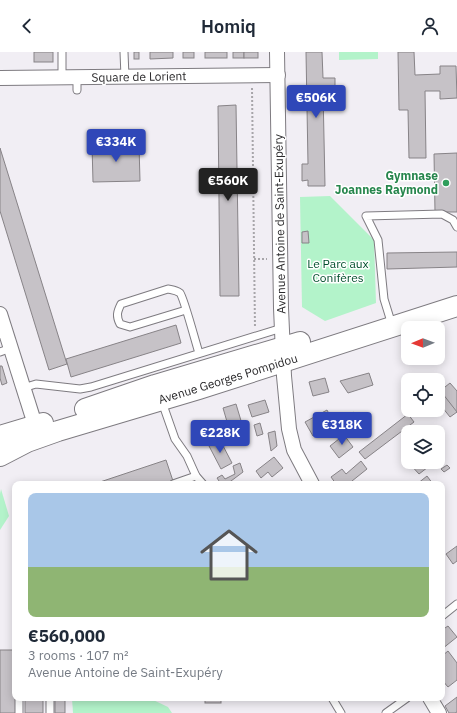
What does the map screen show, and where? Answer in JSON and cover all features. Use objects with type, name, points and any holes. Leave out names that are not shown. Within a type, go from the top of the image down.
[{"type":"main road","name":"Avenue Georges Pompidou","points":[[390,321],[457,293]]},
{"type":"main road","name":"Avenue Georges Pompidou","points":[[0,436],[37,432],[158,392],[390,321],[457,306]]},
{"type":"main road","name":"Avenue Georges Pompidou","points":[[158,392],[199,389],[205,380],[252,366],[283,354]]},
{"type":"main road","name":"Avenue Georges Pompidou","points":[[0,456],[27,442],[37,432]]},
{"type":"street","name":"Avenue Antoine de Saint-Exupéry","points":[[278,52],[283,354],[290,430],[294,450],[310,481]]},
{"type":"street","name":"Square de Lorient","points":[[0,78],[62,78],[77,84],[125,77],[278,75]]},
{"type":"street","points":[[0,314],[5,350],[23,388],[37,432]]},
{"type":"street","points":[[432,701],[438,713]]},
{"type":"lane","points":[[62,52],[62,78]]},
{"type":"lane","points":[[124,52],[125,77]]},
{"type":"lane","points":[[390,321],[384,299],[378,240],[366,216],[442,214],[453,220],[457,227]]},
{"type":"lane","points":[[186,310],[130,327],[120,324],[117,318],[118,310],[122,304],[168,289],[175,290],[181,294],[186,310],[199,353]]},
{"type":"lane","points":[[23,388],[36,384],[80,388],[91,387],[282,328]]},
{"type":"lane","points":[[158,392],[175,439],[187,456],[196,476],[200,481]]},
{"type":"lane","points":[[182,481],[196,476]]},
{"type":"lane","points":[[445,614],[457,604]]},
{"type":"lane","points":[[19,701],[19,713]]},
{"type":"lane","points":[[50,701],[50,713]]},
{"type":"lane","points":[[334,701],[341,713]]},
{"type":"lane","points":[[386,713],[403,701]]},
{"type":"path","points":[[252,75],[255,336]]},
{"type":"green space","points":[[339,52],[378,52],[378,59],[339,60]]},
{"type":"green space","name":"Le Parc aux Conifères","points":[[330,196],[374,240],[376,303],[325,321],[302,307],[300,197]]},
{"type":"green space","points":[[1,489],[9,516],[0,530],[0,494]]},
{"type":"green space","points":[[72,701],[155,701],[168,707],[172,713],[73,713]]},
{"type":"building","points":[[34,52],[53,52],[53,62],[34,62]]},
{"type":"building","points":[[134,52],[139,52],[139,59],[134,59]]},
{"type":"building","points":[[150,52],[173,52],[173,58],[150,59]]},
{"type":"building","points":[[183,52],[194,52],[194,58],[183,58]]},
{"type":"building","points":[[205,52],[227,52],[227,58],[205,58]]},
{"type":"building","points":[[233,52],[244,52],[244,58],[233,58]]},
{"type":"building","points":[[244,52],[258,52],[258,58],[244,58]]},
{"type":"building","points":[[306,52],[322,52],[323,78],[335,78],[335,91],[323,91],[325,186],[308,186],[308,180],[302,181],[302,164],[308,164]]},
{"type":"building","points":[[398,52],[414,52],[415,75],[440,74],[440,66],[456,66],[457,98],[440,99],[440,91],[425,91],[426,158],[409,158],[408,110],[399,110]]},
{"type":"building","points":[[236,105],[239,296],[220,296],[218,106]]},
{"type":"building","points":[[92,145],[139,145],[140,181],[93,182]]},
{"type":"building","points":[[0,148],[67,364],[49,370],[0,211]]},
{"type":"building","name":"Gymnase Joannes Raymond","points":[[457,153],[457,212],[435,212],[434,154]]},
{"type":"building","points":[[308,231],[309,243],[302,243],[302,232]]},
{"type":"building","points":[[457,252],[457,267],[387,269],[387,253]]},
{"type":"building","points":[[176,325],[181,343],[71,377],[66,359]]},
{"type":"building","points":[[0,366],[2,366],[7,383],[2,385],[0,378]]},
{"type":"building","points":[[369,373],[373,385],[348,393],[340,381]]},
{"type":"building","points":[[325,378],[329,392],[313,396],[309,382]]},
{"type":"building","points":[[450,383],[457,391],[457,413],[445,397],[445,387]]},
{"type":"building","points":[[445,397],[457,412],[450,417],[445,411]]},
{"type":"building","points":[[265,400],[269,412],[252,417],[248,405]]},
{"type":"building","points":[[236,404],[245,434],[234,438],[232,432],[230,432],[223,408]]},
{"type":"building","points":[[327,410],[334,423],[313,436],[305,422]]},
{"type":"building","points":[[354,412],[359,418],[348,427],[343,421]]},
{"type":"building","points":[[404,417],[410,417],[414,422],[410,425],[401,425],[401,432],[365,459],[359,452]]},
{"type":"building","points":[[260,423],[263,434],[257,436],[254,425]]},
{"type":"building","points":[[275,431],[277,446],[271,451],[268,433]]},
{"type":"building","points":[[344,435],[353,447],[339,458],[330,446]]},
{"type":"building","points":[[220,440],[232,463],[221,469],[209,446]]},
{"type":"building","points":[[274,457],[283,468],[272,477],[268,472],[261,478],[256,471]]},
{"type":"building","points":[[166,460],[173,481],[103,481]]},
{"type":"building","points":[[361,461],[367,469],[352,481],[334,481],[331,477],[342,469],[346,474]]},
{"type":"building","points":[[240,463],[243,472],[231,481],[219,481],[217,478],[222,475],[225,479],[235,474],[233,466]]},
{"type":"building","points":[[447,465],[450,468],[444,472],[441,469],[445,469]]},
{"type":"building","points":[[414,469],[426,469],[419,474]]},
{"type":"building","points":[[427,476],[431,481],[421,481]]},
{"type":"building","points":[[457,546],[457,561],[453,564],[446,554]]},
{"type":"building","points":[[448,626],[457,637],[445,647],[445,628]]},
{"type":"building","points":[[0,650],[12,650],[12,701],[16,701],[16,713],[0,713]]},
{"type":"building","points":[[448,651],[457,663],[457,680],[448,687],[445,684],[445,654]]},
{"type":"building","points":[[457,697],[457,712],[449,713],[445,706]]},
{"type":"building","points":[[25,701],[43,701],[43,713],[25,713]]},
{"type":"building","points":[[55,701],[65,701],[65,713],[55,713]]},
{"type":"building","points":[[205,701],[221,701],[221,703],[205,703]]},
{"type":"place","name":"Gymnase Joannes Raymond","points":[[446,183]]}]
